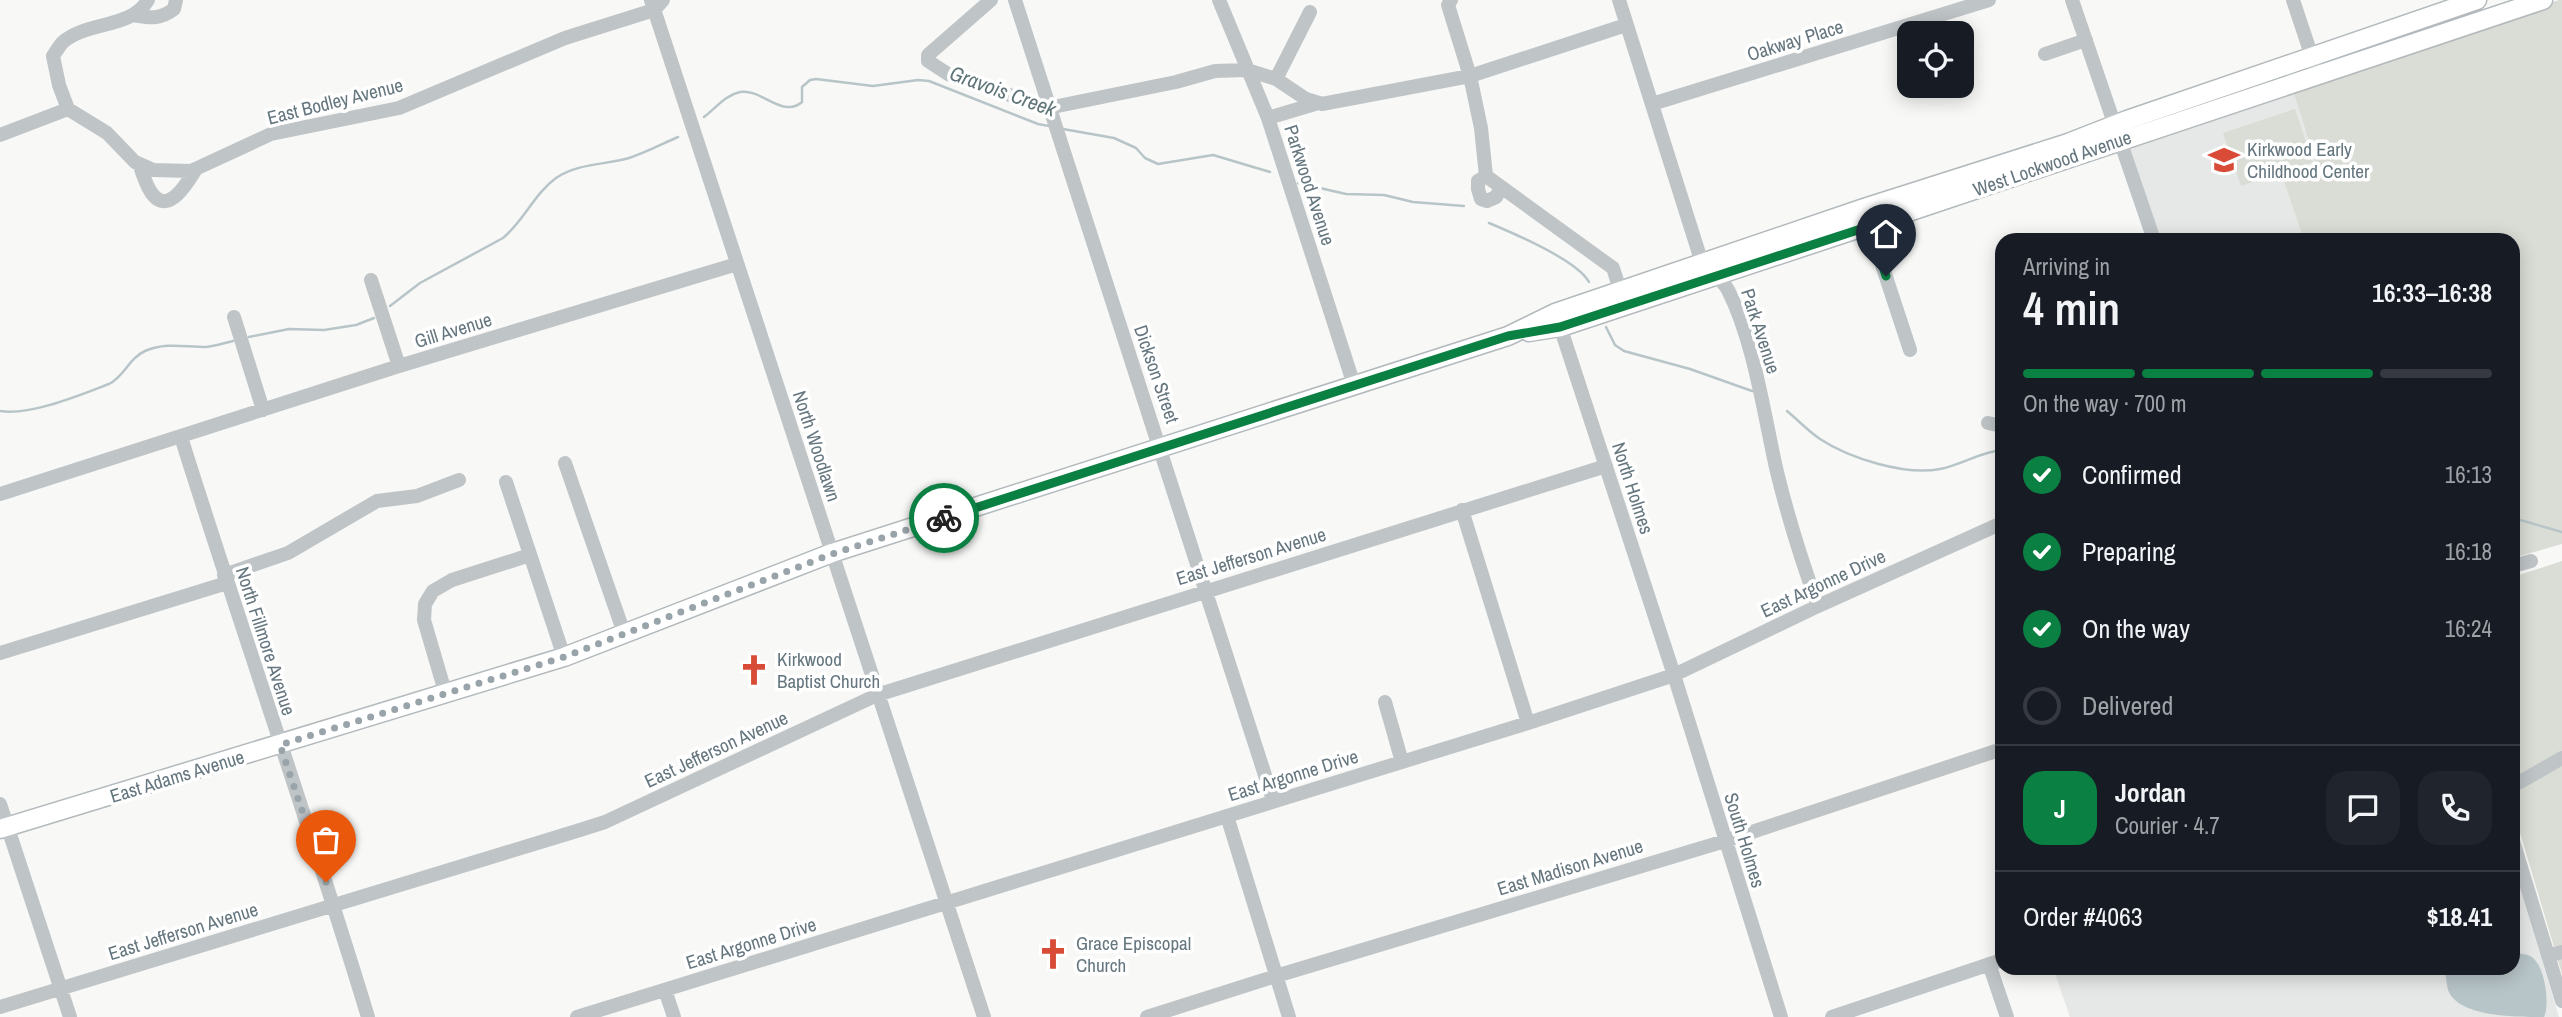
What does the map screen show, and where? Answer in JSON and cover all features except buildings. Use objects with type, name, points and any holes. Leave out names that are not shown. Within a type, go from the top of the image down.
[{"type":"main road","name":"West Lockwood Avenue","points":[[1558,320],[1716,276],[1870,226],[2117,132],[2315,65],[2467,25],[2543,0]]},
{"type":"main road","name":"West Lockwood Avenue","points":[[2315,65],[2465,2]]},
{"type":"main road","name":"West Lockwood Avenue","points":[[1558,320],[1620,290],[2067,143],[2117,132]]},
{"type":"main road","name":"East Adams Avenue","points":[[4,828],[564,657],[832,554],[1558,320]]},
{"type":"street","points":[[148,0],[143,8],[133,15],[64,42],[53,57],[59,85],[68,108],[107,133],[139,164],[153,196],[168,200],[183,190],[196,169]]},
{"type":"street","points":[[133,15],[159,18],[174,9],[176,0]]},
{"type":"street","points":[[991,0],[937,46],[928,55],[928,61],[948,74],[1052,120],[1215,71],[1247,70],[1276,79],[1315,104]]},
{"type":"street","name":"Dickson Street","points":[[1015,0],[1273,800]]},
{"type":"street","name":"Parkwood Avenue","points":[[1219,0],[1268,118],[1354,385]]},
{"type":"street","name":"Park Avenue","points":[[1619,0],[1702,263],[1727,287],[1742,327],[1758,382],[1792,527],[1818,606]]},
{"type":"street","name":"Oakway Place","points":[[1652,104],[1989,0]]},
{"type":"street","points":[[2072,0],[2152,233]]},
{"type":"street","points":[[2293,0],[2315,65]]},
{"type":"street","points":[[1446,2],[1470,76],[1481,128],[1486,176],[1613,268],[1620,290]]},
{"type":"street","points":[[2465,2],[2467,25]]},
{"type":"street","name":"East Bodley Avenue","points":[[139,164],[153,170],[170,172],[196,169],[271,134],[399,108],[656,3]]},
{"type":"street","name":"North Woodlawn","points":[[656,3],[737,264],[984,1017]]},
{"type":"street","points":[[1276,79],[1310,12]]},
{"type":"street","points":[[1268,118],[1315,104],[1470,76],[1626,25]]},
{"type":"street","points":[[2045,54],[2086,40]]},
{"type":"street","points":[[0,135],[68,108]]},
{"type":"street","points":[[1486,176],[1478,181],[1481,199],[1487,201],[1496,197],[1501,187]]},
{"type":"street","points":[[1864,208],[1910,350]]},
{"type":"street","name":"Gill Avenue","points":[[0,494],[399,366],[737,264]]},
{"type":"street","points":[[371,280],[399,366]]},
{"type":"street","points":[[234,317],[262,410]]},
{"type":"street","name":"North Holmes","points":[[1558,320],[1674,675]]},
{"type":"street","name":"North Fillmore Avenue","points":[[181,437],[368,1017]]},
{"type":"street","points":[[565,463],[624,633]]},
{"type":"street","name":"East Jefferson Avenue","points":[[0,1007],[606,822],[877,695],[1605,466]]},
{"type":"street","points":[[0,653],[225,579],[288,553],[377,501],[417,496],[459,480]]},
{"type":"street","points":[[506,482],[564,657]]},
{"type":"street","points":[[1462,510],[1528,723]]},
{"type":"street","name":"East Argonne Drive","points":[[577,1017],[1528,723],[1674,675],[1995,526]]},
{"type":"street","points":[[446,695],[424,620],[425,604],[433,591],[452,580],[530,555]]},
{"type":"street","points":[[2520,564],[2531,561]]},
{"type":"street","name":"South Holmes","points":[[1674,675],[1781,1017]]},
{"type":"street","points":[[1385,702],[1402,762]]},
{"type":"street","name":"East Madison Avenue","points":[[1147,1017],[1725,841],[1995,751]]},
{"type":"street","points":[[2520,782],[2562,758]]},
{"type":"street","points":[[0,804],[4,828],[70,1017]]},
{"type":"street","points":[[1227,816],[1289,1017]]},
{"type":"street","points":[[2520,860],[2555,954],[2562,1001]]},
{"type":"street","points":[[1832,1017],[1995,962]]},
{"type":"street","points":[[1999,975],[2007,1017]]},
{"type":"street","points":[[665,990],[674,1017]]},
{"type":"shaded area","points":[[2562,0],[2562,544],[2520,556],[2520,233],[2302,233],[2284,181],[2318,170],[2292,88]]},
{"type":"shaded area","name":"Kirkwood Early Childhood Center","points":[[2292,88],[2318,170],[2285,181],[2302,233],[2158,233],[2129,149],[2130,145]]},
{"type":"shaded area","points":[[2295,109],[2313,162],[2241,186],[2223,133]]},
{"type":"shaded area","points":[[2562,561],[2562,974],[2520,833],[2520,575]]},
{"type":"shaded area","points":[[2520,887],[2559,1017],[2070,1017],[2055,975],[2520,975]]},
{"type":"shaded area","points":[[2520,954],[2524,954],[2532,957],[2541,970],[2546,1011],[2544,1017],[2489,1014],[2463,1006],[2448,990],[2446,975],[2520,975]]},
{"type":"waterway","name":"Gravois Creek","points":[[704,117],[725,99],[740,92],[756,94],[787,107],[802,102],[802,87],[810,80],[873,86],[918,80],[929,81],[1049,126]]},
{"type":"waterway","name":"Gravois Creek","points":[[1063,129],[1114,138],[1136,148],[1145,158],[1158,164],[1213,155],[1270,172]]},
{"type":"waterway","name":"Gravois Creek","points":[[390,306],[420,283],[503,238],[548,184],[564,173],[629,158],[678,137]]},
{"type":"waterway","name":"Gravois Creek","points":[[1298,183],[1346,194],[1384,195],[1413,202],[1464,206]]},
{"type":"waterway","name":"Gravois Creek","points":[[1489,223],[1558,256],[1572,265],[1589,282]]},
{"type":"waterway","name":"Gravois Creek","points":[[249,337],[289,329],[324,330],[356,325],[374,318]]},
{"type":"waterway","name":"Gravois Creek","points":[[1606,327],[1615,345],[1624,351],[1690,369],[1752,391]]},
{"type":"waterway","name":"Gravois Creek","points":[[0,411],[40,408],[109,384],[119,377],[139,354],[153,348],[206,347],[233,341]]},
{"type":"waterway","name":"Gravois Creek","points":[[1787,411],[1832,446],[1861,459],[1894,468],[1926,471],[1940,469],[1995,451]]},
{"type":"waterway","name":"Gravois Creek","points":[[2520,520],[2562,532]]},
{"type":"way so far","points":[[326,882],[280,745],[564,657],[832,554],[944,518]]},
{"type":"place","name":"Kirkwood Early Childhood Center","points":[[2224,160]]},
{"type":"place","name":"Kirkwood Baptist Church","points":[[754,670]]},
{"type":"place","name":"Grace Episcopal Church","points":[[1053,954]]},
{"type":"route","points":[[944,518],[1508,336],[1560,327],[1870,226],[1886,276]]}]
